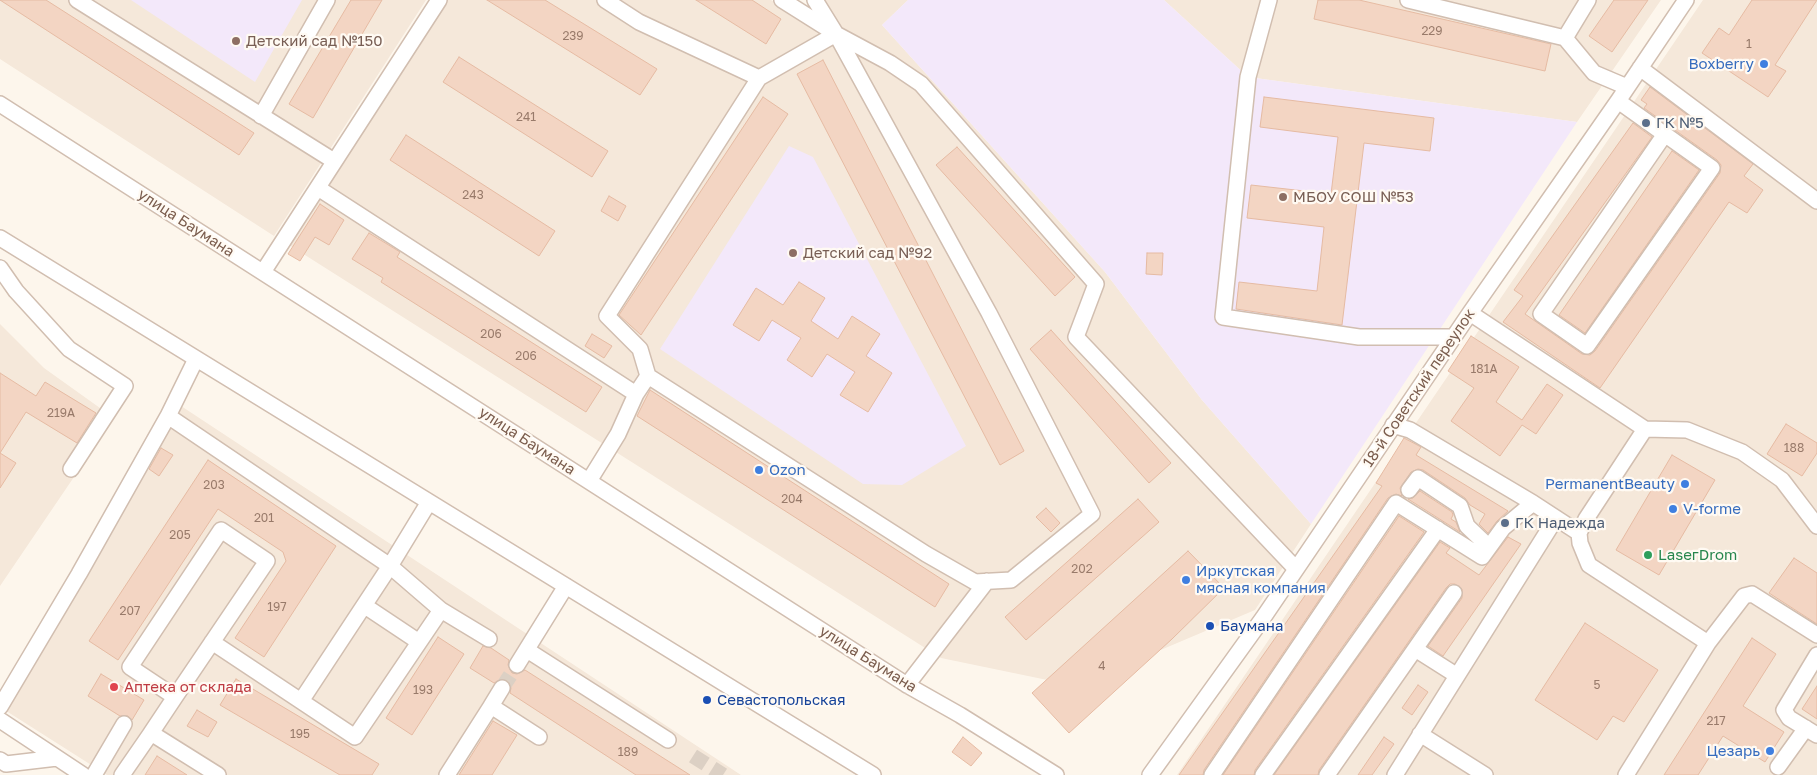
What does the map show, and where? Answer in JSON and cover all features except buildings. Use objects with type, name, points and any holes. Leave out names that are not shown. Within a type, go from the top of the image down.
[{"type":"street","points":[[77,0],[334,161]]},
{"type":"street","points":[[261,116],[327,0]]},
{"type":"street","points":[[263,272],[439,0]]},
{"type":"street","points":[[605,0],[639,22],[759,78]]},
{"type":"street","points":[[782,0],[836,34],[890,63],[921,84],[1096,284],[1076,337],[1296,569]]},
{"type":"street","points":[[815,0],[836,34],[989,313],[1092,514],[1012,580],[975,582],[926,554],[648,376],[640,349],[607,316],[759,78],[836,34]]},
{"type":"street","points":[[1269,0],[1248,77],[1223,317],[1360,336],[1453,337]]},
{"type":"street","points":[[1408,0],[1565,38],[1594,73],[1627,87]]},
{"type":"street","points":[[1565,38],[1588,0]]},
{"type":"street","name":"18-й Советский переулок","points":[[1150,775],[1263,618],[1453,337],[1618,101],[1686,0]]},
{"type":"street","points":[[1640,68],[1817,201]]},
{"type":"street","points":[[1618,101],[1665,134],[1712,168],[1587,346],[1541,314],[1665,134]]},
{"type":"street","name":"улица Баумана","points":[[0,104],[907,685],[960,715],[1056,775]]},
{"type":"street","points":[[318,188],[636,394]]},
{"type":"street","points":[[0,260],[5,241],[566,586],[851,769],[872,775]]},
{"type":"street","points":[[0,268],[16,291],[69,349],[125,386],[71,470]]},
{"type":"street","points":[[1470,313],[1645,429],[1687,430],[1742,452],[1782,480],[1817,526]]},
{"type":"street","points":[[0,707],[79,574],[168,416],[196,359]]},
{"type":"street","points":[[588,481],[618,434],[636,394],[648,376]]},
{"type":"street","points":[[168,416],[390,566],[441,610],[489,639]]},
{"type":"street","points":[[1393,425],[1410,430],[1533,503],[1579,533]]},
{"type":"street","points":[[1645,429],[1579,533],[1580,543],[1589,565],[1708,643]]},
{"type":"street","points":[[1409,490],[1418,478],[1460,506],[1467,526],[1488,546]]},
{"type":"street","points":[[301,701],[365,606],[429,502]]},
{"type":"street","points":[[1212,775],[1396,503],[1482,557],[1488,546],[1503,528],[1533,503]]},
{"type":"street","points":[[1395,775],[1556,518]]},
{"type":"street","points":[[1263,775],[1438,529]]},
{"type":"street","points":[[122,775],[175,697],[267,561],[222,530],[130,667],[175,697]]},
{"type":"street","points":[[907,685],[987,581]]},
{"type":"street","points":[[517,665],[566,586]]},
{"type":"street","points":[[1326,775],[1454,593]]},
{"type":"street","points":[[1626,775],[1708,643],[1744,596],[1752,594],[1817,636]]},
{"type":"street","points":[[365,606],[419,642]]},
{"type":"street","points":[[212,642],[355,737],[441,610]]},
{"type":"street","points":[[1415,649],[1456,675]]},
{"type":"street","points":[[527,650],[668,740]]},
{"type":"street","points":[[1780,772],[1811,732],[1789,718],[1784,710],[1817,655]]},
{"type":"street","points":[[447,775],[502,688]]},
{"type":"street","points":[[491,706],[539,737]]},
{"type":"street","points":[[0,720],[83,775]]},
{"type":"street","points":[[94,775],[124,724]]},
{"type":"street","points":[[151,732],[218,775]]},
{"type":"street","points":[[1420,734],[1485,775]]},
{"type":"street","points":[[0,760],[6,764],[57,758]]},
{"type":"shaded area","points":[[0,0],[426,0],[274,236],[0,59]]},
{"type":"shaded area","name":"Детский сад №150","points":[[131,0],[302,0],[255,82]]},
{"type":"shaded area","points":[[444,0],[771,0],[804,20],[817,0],[908,0],[882,25],[1105,272],[1202,400],[1311,524],[1255,610],[1130,663],[1057,682],[941,658],[286,243]]},
{"type":"shaded area","name":"МБОУ СОШ №53","points":[[908,0],[1164,0],[1248,77],[1577,122],[1311,524],[1202,400],[1105,272],[882,25]]},
{"type":"shaded area","points":[[1164,0],[1661,0],[1577,122],[1248,77]]},
{"type":"shaded area","points":[[1703,0],[1817,0],[1817,775],[1177,775]]},
{"type":"shaded area","name":"Детский сад №92","points":[[789,146],[813,157],[966,446],[902,485],[863,484],[660,349]]},
{"type":"shaded area","points":[[0,324],[44,368],[114,418],[0,586]]},
{"type":"shaded area","points":[[175,402],[741,775],[107,775],[0,707]]},
{"type":"tunnel","points":[[502,688],[517,665]]},
{"type":"tunnel","points":[[693,756],[723,775]]},
{"type":"place","name":"Детский сад №150","points":[[236,41]]},
{"type":"place","name":"Boxberry","points":[[1764,64]]},
{"type":"place","name":"ГК №5","points":[[1646,123]]},
{"type":"place","name":"МБОУ СОШ №53","points":[[1283,197]]},
{"type":"place","name":"Детский сад №92","points":[[793,253]]},
{"type":"place","name":"Ozon","points":[[759,470]]},
{"type":"place","name":"PermanentBeauty","points":[[1685,484]]},
{"type":"place","name":"V-forme","points":[[1673,509]]},
{"type":"place","name":"ГК Надежда","points":[[1505,523]]},
{"type":"place","name":"LaseгDrom","points":[[1648,555]]},
{"type":"place","name":"Иркутская мясная компания","points":[[1186,580]]},
{"type":"place","name":"Баумана","points":[[1210,626]]},
{"type":"place","name":"Аптека от склада","points":[[114,687]]},
{"type":"place","name":"Севастопольская","points":[[707,700]]},
{"type":"place","name":"Цезарь","points":[[1770,751]]}]
